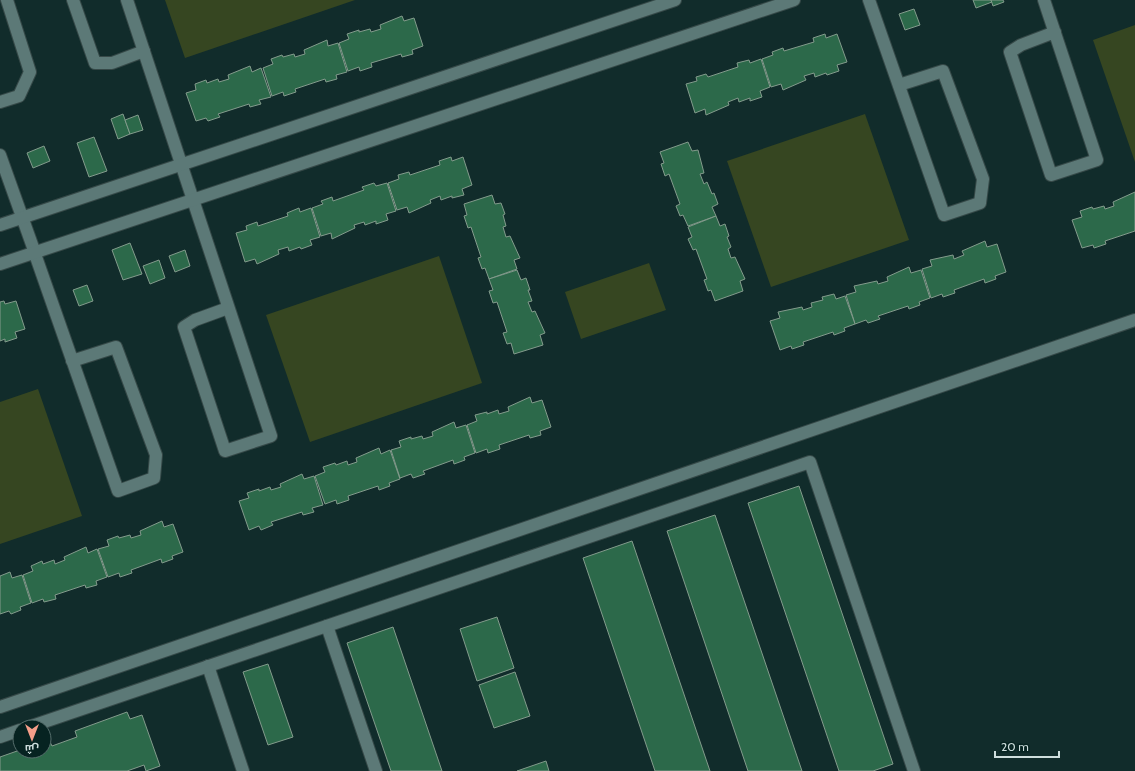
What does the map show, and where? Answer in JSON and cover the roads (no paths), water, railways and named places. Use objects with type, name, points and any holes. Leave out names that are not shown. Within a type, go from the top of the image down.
[{"type":"lane","points":[[0,102],[19,96],[30,72],[7,0]]},
{"type":"lane","points":[[73,0],[95,63],[112,63],[144,51]]},
{"type":"lane","points":[[126,0],[271,436],[225,451],[184,327],[195,320],[228,308]]},
{"type":"lane","points":[[0,225],[675,0]]},
{"type":"lane","points":[[0,264],[794,0]]},
{"type":"lane","points":[[869,0],[944,215],[980,203],[983,179],[943,71],[899,85]]},
{"type":"lane","points":[[1044,0],[1055,32],[1097,160],[1051,176],[1010,52],[1021,45],[1055,32]]},
{"type":"lane","points":[[0,155],[72,361],[118,491],[154,478],[156,455],[116,347],[72,361]]},
{"type":"lane","points":[[0,707],[1135,320]]},
{"type":"lane","points":[[52,719],[810,462],[914,771]]},
{"type":"lane","points":[[327,626],[376,771]]},
{"type":"lane","points":[[208,666],[243,771]]},
{"type":"lane","points":[[0,737],[12,733]]}]
